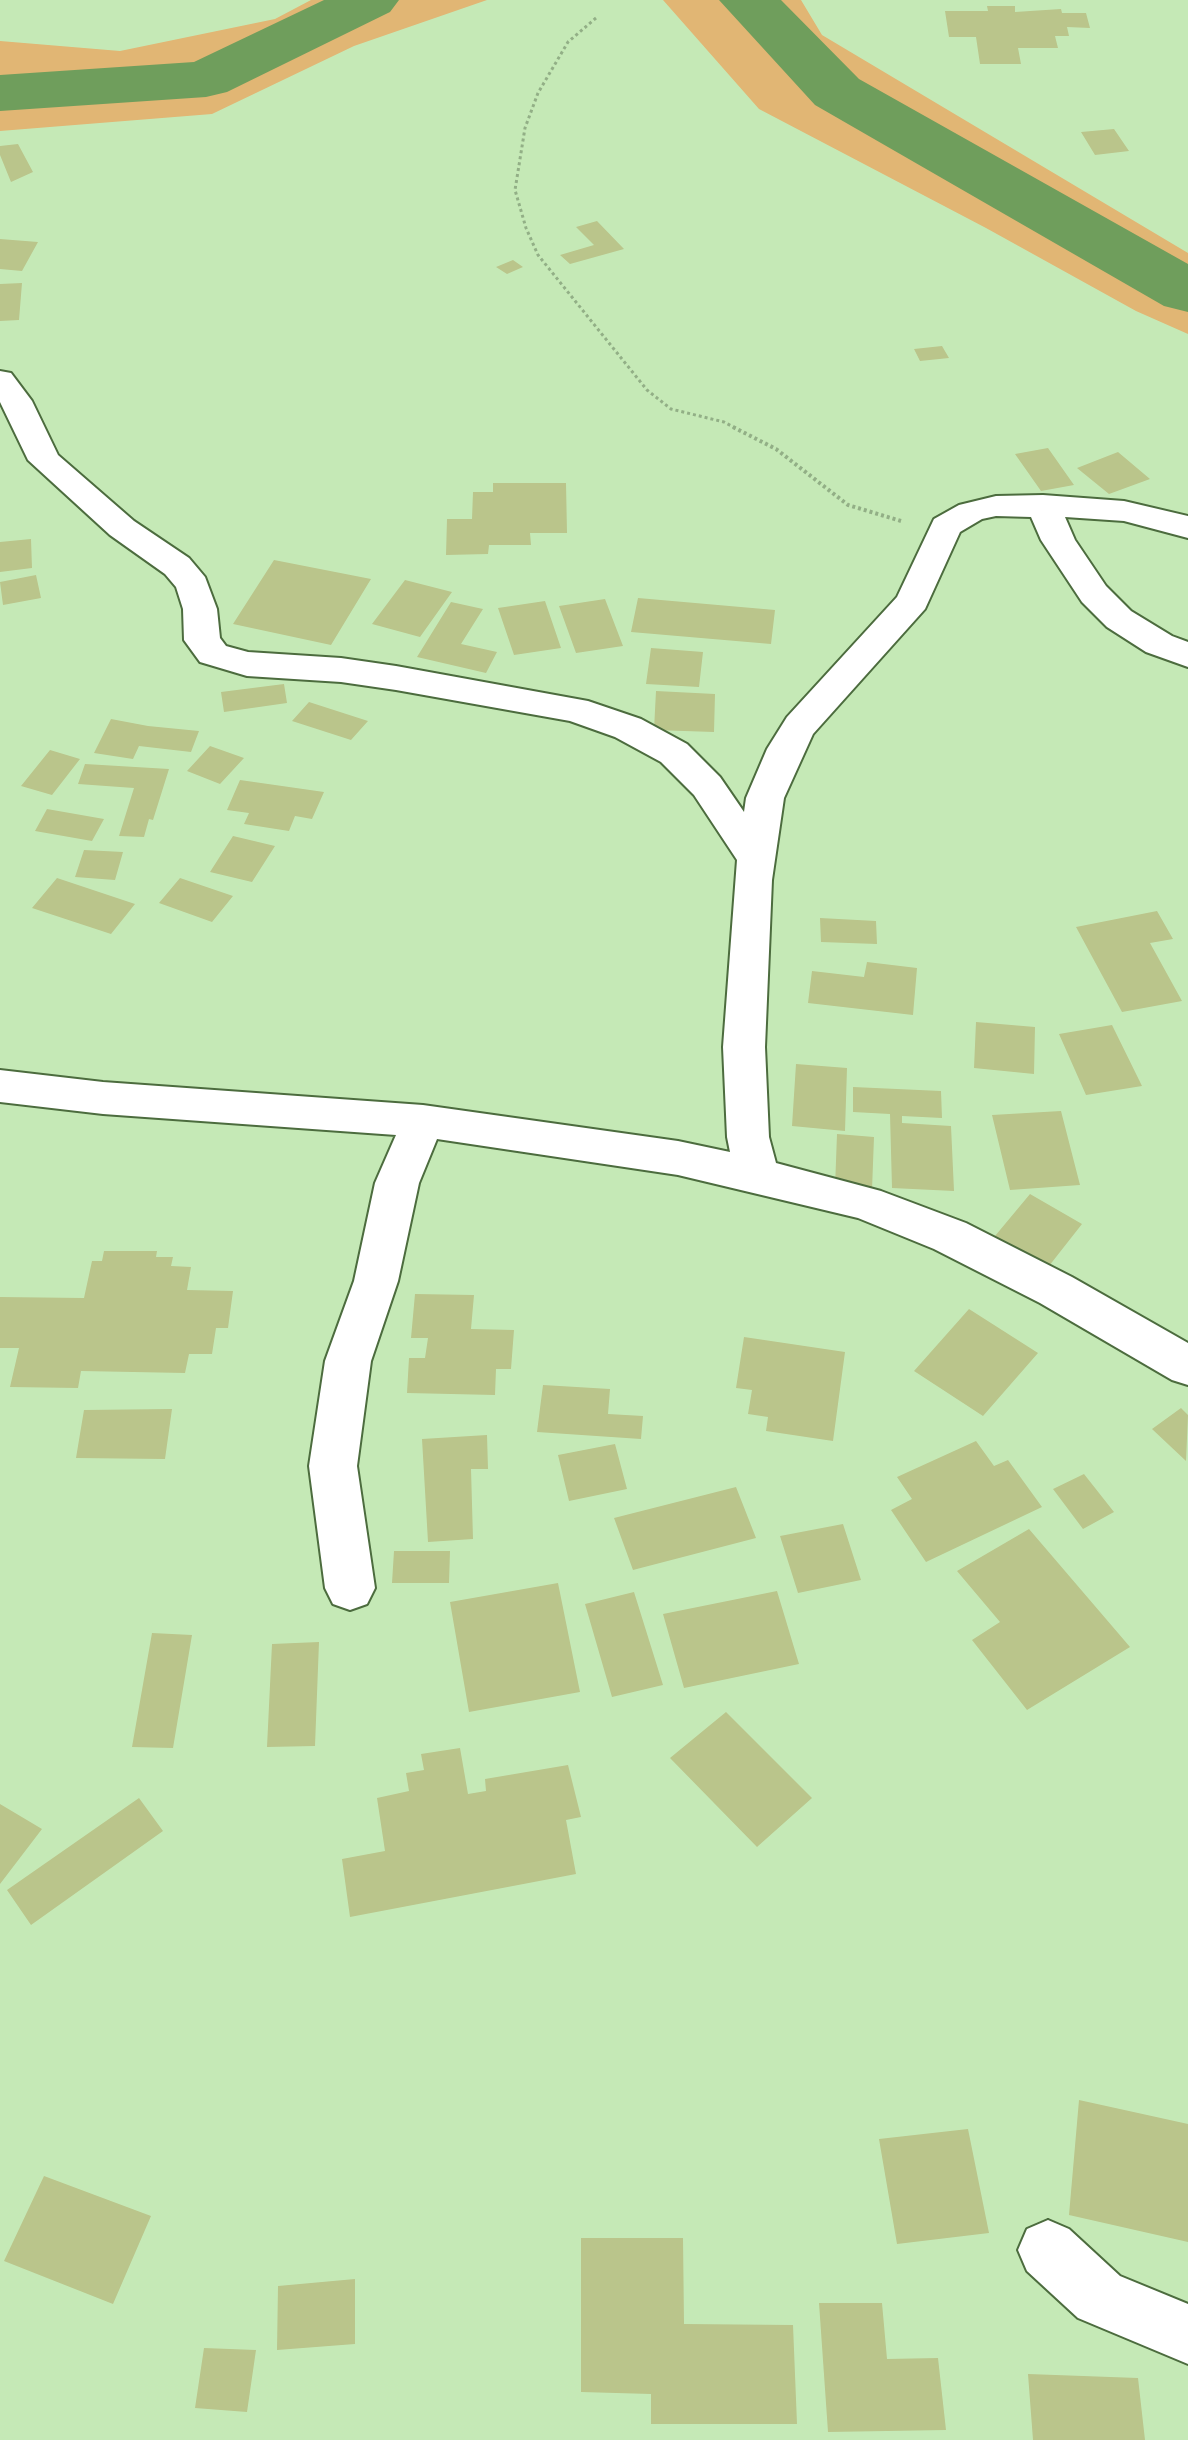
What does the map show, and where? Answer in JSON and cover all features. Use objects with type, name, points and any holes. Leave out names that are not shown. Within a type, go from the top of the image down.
[{"type":"street","points":[[0,380],[16,401],[44,460],[122,528],[177,566],[193,585],[200,609],[202,640],[213,654],[247,664],[341,670],[396,678],[575,710],[628,728],[674,753],[707,786],[755,857]]},
{"type":"street","points":[[1043,505],[1065,553],[1094,594],[1119,619],[1159,644],[1188,655]]},
{"type":"street","points":[[757,1175],[745,1111],[744,1047],[755,857],[765,798],[786,749],[800,726],[913,601],[946,526],[971,512],[996,506],[1043,505],[1124,511],[1168,520],[1188,528]]},
{"type":"street","points":[[0,1086],[103,1098],[423,1121],[678,1158],[757,1175],[866,1203],[950,1236],[1056,1290],[1188,1366]]},
{"type":"street","points":[[350,1588],[333,1466],[348,1361],[376,1281],[397,1183],[423,1121]]},
{"type":"street","points":[[1048,2250],[1099,2297],[1188,2334]]},
{"type":"path","points":[[596,18],[568,42],[538,93],[525,128],[515,190],[538,255],[613,352],[647,390],[671,409],[724,422],[776,449],[848,505],[908,524],[946,526]]},
{"type":"shaded area","points":[[311,0],[487,0],[354,46],[212,114],[0,131],[0,41],[120,51],[275,19]]},
{"type":"shaded area","points":[[663,0],[801,0],[822,35],[1188,253],[1188,334],[1136,311],[759,109]]},
{"type":"building","points":[[987,6],[1015,6],[1015,12],[1061,9],[1062,13],[1086,13],[1090,28],[1067,27],[1069,36],[1055,36],[1058,48],[1018,48],[1021,64],[980,64],[976,37],[949,37],[945,11],[988,11]]},
{"type":"building","points":[[1114,129],[1129,151],[1095,155],[1081,132]]},
{"type":"building","points":[[18,144],[33,172],[11,182],[0,155],[0,146]]},
{"type":"building","points":[[597,221],[624,249],[570,264],[560,255],[594,245],[576,227]]},
{"type":"building","points":[[0,239],[38,242],[22,271],[0,269]]},
{"type":"building","points":[[513,260],[523,267],[507,274],[496,267]]},
{"type":"building","points":[[22,283],[19,320],[0,321],[0,284]]},
{"type":"building","points":[[942,346],[949,358],[920,361],[914,349]]},
{"type":"building","points":[[1048,448],[1074,485],[1041,491],[1015,454]]},
{"type":"building","points":[[1118,452],[1150,479],[1109,494],[1077,468]]},
{"type":"building","points":[[493,483],[566,483],[567,533],[530,533],[531,545],[489,545],[488,554],[446,555],[447,519],[472,519],[473,492],[493,492]]},
{"type":"building","points":[[31,539],[32,568],[0,572],[0,542]]},
{"type":"building","points":[[274,560],[371,579],[331,645],[233,624]]},
{"type":"building","points":[[36,575],[41,598],[3,605],[0,582]]},
{"type":"building","points":[[405,580],[452,592],[420,637],[372,624]]},
{"type":"building","points":[[638,598],[775,610],[771,644],[631,632]]},
{"type":"building","points":[[605,599],[623,646],[576,653],[559,606]]},
{"type":"building","points":[[545,601],[561,648],[514,655],[498,608]]},
{"type":"building","points":[[451,602],[483,609],[461,644],[497,652],[486,673],[417,657]]},
{"type":"building","points":[[651,648],[703,652],[699,687],[646,684]]},
{"type":"building","points":[[284,684],[287,703],[224,712],[221,692]]},
{"type":"building","points":[[656,691],[715,694],[714,732],[654,730]]},
{"type":"building","points":[[309,702],[368,721],[351,740],[292,721]]},
{"type":"building","points":[[111,719],[199,731],[191,752],[139,746],[133,759],[94,753]]},
{"type":"building","points":[[210,746],[244,758],[220,784],[187,771]]},
{"type":"building","points":[[50,750],[80,759],[52,795],[21,786]]},
{"type":"building","points":[[85,764],[169,769],[153,820],[149,819],[144,837],[119,836],[134,788],[78,784]]},
{"type":"building","points":[[240,780],[324,792],[312,819],[295,816],[289,831],[244,824],[249,813],[227,810]]},
{"type":"building","points":[[47,809],[104,819],[92,841],[35,831]]},
{"type":"building","points":[[233,836],[275,846],[252,882],[210,872]]},
{"type":"building","points":[[84,850],[123,852],[115,880],[75,877]]},
{"type":"building","points":[[57,878],[135,904],[111,934],[32,908]]},
{"type":"building","points":[[180,878],[233,896],[212,922],[159,903]]},
{"type":"building","points":[[1157,911],[1173,939],[1150,943],[1182,1001],[1122,1012],[1076,927]]},
{"type":"building","points":[[820,918],[876,921],[877,944],[821,942]]},
{"type":"building","points":[[867,962],[917,968],[913,1015],[808,1003],[812,971],[864,977]]},
{"type":"building","points":[[976,1022],[1035,1027],[1034,1074],[974,1068]]},
{"type":"building","points":[[1112,1025],[1142,1086],[1086,1095],[1059,1034]]},
{"type":"building","points":[[796,1064],[847,1068],[845,1131],[792,1126]]},
{"type":"building","points":[[853,1087],[941,1091],[942,1118],[902,1116],[902,1123],[951,1126],[954,1191],[892,1188],[890,1114],[853,1112]]},
{"type":"building","points":[[1061,1111],[1080,1185],[1010,1190],[992,1115]]},
{"type":"building","points":[[837,1134],[874,1137],[872,1190],[835,1188]]},
{"type":"building","points":[[1030,1194],[1082,1224],[1049,1266],[995,1236]]},
{"type":"building","points":[[104,1251],[157,1251],[156,1257],[173,1257],[171,1266],[191,1267],[187,1290],[233,1291],[228,1328],[216,1328],[212,1354],[189,1354],[185,1373],[81,1371],[78,1388],[10,1387],[19,1348],[0,1348],[0,1297],[84,1298],[92,1261],[102,1261]]},
{"type":"building","points":[[415,1294],[474,1295],[471,1329],[514,1330],[511,1369],[496,1369],[495,1395],[407,1393],[409,1358],[425,1358],[428,1338],[411,1338]]},
{"type":"building","points":[[969,1309],[1038,1353],[983,1416],[914,1371]]},
{"type":"building","points":[[744,1337],[845,1352],[833,1441],[766,1431],[768,1417],[748,1414],[752,1390],[736,1388]]},
{"type":"building","points":[[543,1385],[610,1389],[608,1414],[643,1416],[641,1439],[537,1432]]},
{"type":"building","points":[[1181,1408],[1188,1415],[1186,1461],[1152,1429]]},
{"type":"building","points":[[172,1409],[165,1459],[76,1458],[84,1410]]},
{"type":"building","points":[[487,1435],[488,1469],[471,1469],[473,1539],[428,1542],[422,1439]]},
{"type":"building","points":[[976,1441],[994,1466],[1008,1460],[1042,1507],[926,1562],[891,1510],[912,1499],[897,1477]]},
{"type":"building","points":[[615,1444],[627,1489],[569,1501],[558,1455]]},
{"type":"building","points":[[1084,1474],[1114,1512],[1083,1529],[1053,1489]]},
{"type":"building","points":[[736,1487],[756,1538],[633,1570],[614,1518]]},
{"type":"building","points":[[843,1524],[861,1580],[798,1593],[780,1536]]},
{"type":"building","points":[[1029,1529],[1130,1647],[1027,1710],[972,1640],[1000,1622],[957,1571]]},
{"type":"building","points":[[394,1551],[450,1551],[449,1583],[392,1583]]},
{"type":"building","points":[[558,1583],[580,1692],[469,1712],[450,1602]]},
{"type":"building","points":[[777,1591],[799,1664],[684,1688],[663,1614]]},
{"type":"building","points":[[634,1592],[663,1685],[612,1697],[585,1604]]},
{"type":"building","points":[[152,1633],[192,1635],[173,1748],[132,1747]]},
{"type":"building","points":[[319,1642],[315,1746],[267,1747],[272,1644]]},
{"type":"building","points":[[726,1712],[812,1798],[757,1847],[670,1758]]},
{"type":"building","points":[[460,1748],[468,1794],[486,1791],[485,1779],[568,1765],[581,1817],[566,1820],[576,1874],[350,1917],[342,1859],[385,1851],[377,1798],[409,1791],[406,1773],[424,1770],[421,1754]]},
{"type":"building","points":[[139,1798],[163,1831],[31,1925],[7,1890]]},
{"type":"building","points":[[0,1804],[42,1829],[0,1884]]},
{"type":"building","points":[[1079,2100],[1188,2124],[1188,2242],[1069,2215]]},
{"type":"building","points":[[968,2129],[989,2233],[897,2244],[879,2139]]},
{"type":"building","points":[[44,2176],[151,2216],[113,2304],[4,2261]]},
{"type":"building","points":[[581,2238],[683,2238],[684,2324],[793,2325],[797,2424],[651,2424],[651,2394],[581,2392]]},
{"type":"building","points":[[355,2279],[355,2344],[277,2350],[278,2286]]},
{"type":"building","points":[[819,2303],[882,2303],[887,2359],[938,2358],[946,2430],[828,2432]]},
{"type":"building","points":[[204,2348],[256,2350],[247,2412],[195,2408]]},
{"type":"building","points":[[1028,2374],[1138,2378],[1145,2440],[1033,2440]]},
{"type":"waterway","points":[[0,93],[206,79],[370,0]]},
{"type":"waterway","points":[[748,0],[837,92],[1188,292]]}]
